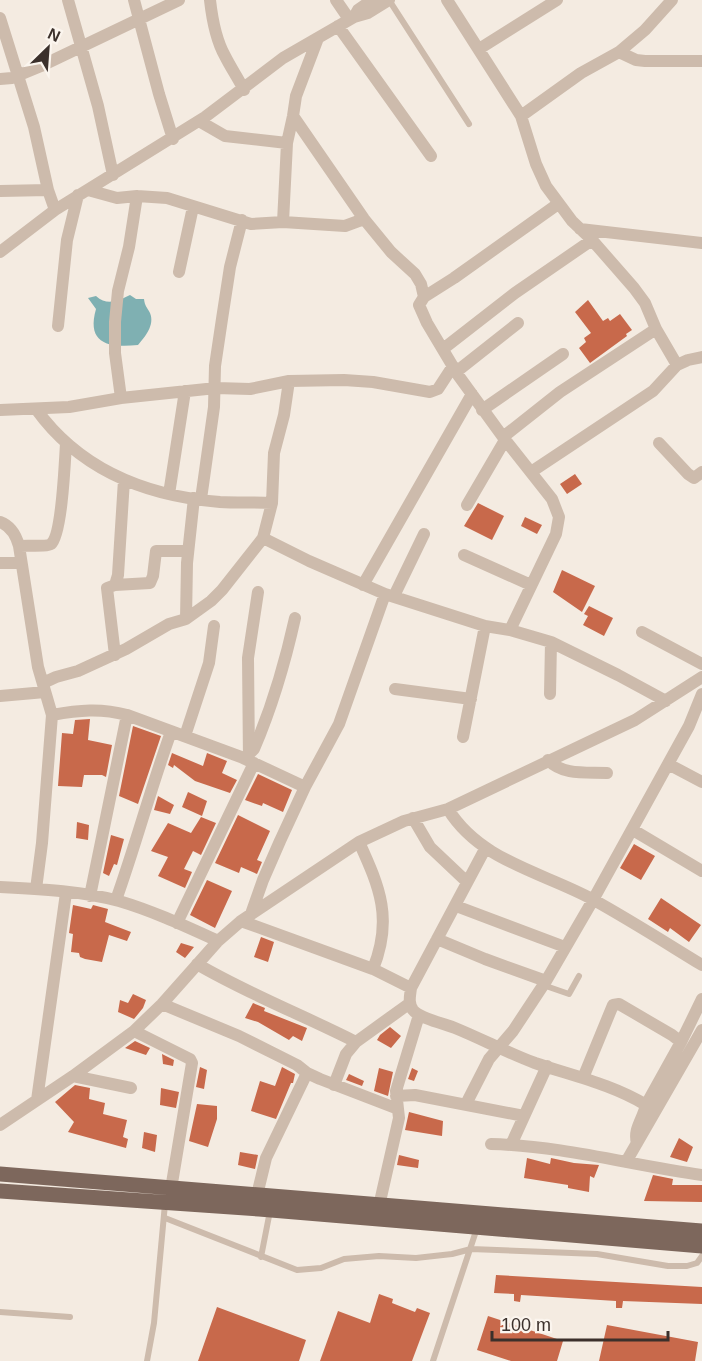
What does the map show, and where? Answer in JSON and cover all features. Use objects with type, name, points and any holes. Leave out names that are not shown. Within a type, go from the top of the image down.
[{"type":"main road","points":[[0,1174],[167,1203],[257,1194],[379,1206],[702,1231]]},
{"type":"main road","points":[[0,1191],[270,1210],[702,1246]]},
{"type":"street","points":[[69,0],[98,106],[113,175]]},
{"type":"street","points":[[134,0],[173,139]]},
{"type":"street","points":[[0,79],[18,75],[179,0]]},
{"type":"street","points":[[210,0],[212,16],[224,55],[244,90]]},
{"type":"street","points":[[336,0],[431,156]]},
{"type":"street","points":[[347,21],[358,9],[372,0]]},
{"type":"street","points":[[0,252],[55,210],[173,139],[244,90],[283,58],[389,0]]},
{"type":"street","points":[[447,0],[521,116],[536,164],[546,186],[558,204],[645,303],[656,329],[677,365]]},
{"type":"street","points":[[479,49],[557,0]]},
{"type":"street","points":[[521,116],[581,73],[619,52],[645,30],[672,0]]},
{"type":"street","points":[[0,18],[40,149],[48,190],[55,210]]},
{"type":"street","points":[[283,222],[286,143],[296,96],[318,38]]},
{"type":"street","points":[[619,52],[636,60],[702,62]]},
{"type":"street","points":[[293,116],[364,219],[391,252],[415,274],[421,284],[424,297]]},
{"type":"street","points":[[199,121],[225,136],[286,143]]},
{"type":"street","points":[[0,190],[48,190]]},
{"type":"street","points":[[83,193],[117,198],[137,196],[167,198],[251,224],[283,222],[345,226],[364,219]]},
{"type":"street","points":[[58,326],[67,240],[83,193]]},
{"type":"street","points":[[121,398],[115,353],[115,322],[118,291],[129,247],[137,196]]},
{"type":"street","points":[[510,630],[549,551],[559,524],[557,510],[552,499],[504,439],[455,369],[419,309],[419,305],[424,297],[558,204]]},
{"type":"street","points":[[179,272],[193,207]]},
{"type":"street","points":[[186,619],[188,551],[216,388],[215,366],[230,267],[242,220]]},
{"type":"street","points":[[580,229],[702,243]]},
{"type":"street","points":[[443,349],[515,293],[592,240]]},
{"type":"street","points":[[0,410],[69,407],[121,398],[216,388],[250,389],[289,381],[374,382],[430,392],[438,389],[455,369],[518,323]]},
{"type":"street","points":[[467,505],[504,439],[560,393],[656,329]]},
{"type":"street","points":[[483,410],[563,354]]},
{"type":"street","points":[[531,472],[652,391],[677,365],[702,357]]},
{"type":"street","points":[[0,696],[44,688],[56,677],[78,671],[115,655],[169,624],[186,619],[216,596],[263,538],[272,503],[274,453],[284,415],[289,381]]},
{"type":"street","points":[[169,494],[185,391]]},
{"type":"street","points":[[363,585],[472,394]]},
{"type":"street","points":[[36,409],[46,424],[85,459],[124,480],[169,494],[221,502],[272,503]]},
{"type":"street","points":[[19,546],[47,545],[53,541],[58,527],[63,491],[66,443]]},
{"type":"street","points":[[659,443],[688,474],[694,478],[702,472]]},
{"type":"street","points":[[115,585],[124,480]]},
{"type":"street","points":[[0,522],[15,534],[19,546],[38,667],[52,715],[36,889]]},
{"type":"street","points":[[246,917],[305,787],[339,724],[389,595],[424,534]]},
{"type":"street","points":[[263,538],[309,561],[389,595],[485,626],[510,630],[551,642],[666,701]]},
{"type":"street","points":[[115,655],[106,598],[107,588],[115,585],[150,583],[156,551],[188,551]]},
{"type":"street","points":[[464,555],[531,585]]},
{"type":"street","points":[[0,564],[21,563]]},
{"type":"street","points":[[250,759],[248,658],[258,592]]},
{"type":"street","points":[[177,923],[250,759],[274,699],[295,618]]},
{"type":"street","points":[[185,736],[209,663],[214,626]]},
{"type":"street","points":[[463,737],[485,626]]},
{"type":"street","points":[[642,632],[702,664]]},
{"type":"street","points":[[549,694],[551,642]]},
{"type":"street","points":[[0,1125],[74,1076],[134,1031],[162,1004],[218,941],[246,917],[359,842],[393,825],[448,809],[635,720],[702,677]]},
{"type":"street","points":[[395,689],[471,699]]},
{"type":"street","points":[[466,1104],[489,1059],[501,1047],[544,983],[593,900],[669,765],[702,694]]},
{"type":"street","points":[[52,715],[91,709],[111,711],[250,759],[305,787]]},
{"type":"street","points":[[90,896],[128,716]]},
{"type":"street","points":[[116,900],[141,827],[149,791],[171,732]]},
{"type":"street","points":[[548,760],[556,768],[565,771],[607,773]]},
{"type":"street","points":[[669,765],[702,782]]},
{"type":"street","points":[[448,809],[461,827],[485,849],[593,900],[702,965]]},
{"type":"street","points":[[413,818],[430,847],[467,882]]},
{"type":"street","points":[[633,830],[702,871]]},
{"type":"street","points":[[359,842],[377,881],[384,913],[379,955],[373,969]]},
{"type":"street","points":[[485,849],[411,988],[410,1003],[418,1015],[548,1066],[619,1090],[646,1105]]},
{"type":"street","points":[[0,887],[36,889],[116,900],[218,941]]},
{"type":"street","points":[[38,1100],[66,893]]},
{"type":"street","points":[[456,906],[565,947]]},
{"type":"street","points":[[246,917],[373,969],[411,988]]},
{"type":"street","points":[[437,939],[544,983]]},
{"type":"street","points":[[197,964],[249,992],[286,1007],[356,1042]]},
{"type":"street","points":[[637,1143],[636,1130],[646,1105],[702,999]]},
{"type":"street","points":[[334,1085],[346,1054],[356,1042],[410,1003]]},
{"type":"street","points":[[162,1004],[239,1036],[274,1056],[297,1065],[307,1073],[398,1109]]},
{"type":"street","points":[[583,1078],[613,1005],[619,1004],[681,1042]]},
{"type":"street","points":[[379,1206],[386,1167],[398,1130],[396,1096],[398,1080],[418,1015]]},
{"type":"street","points":[[626,1162],[702,1030]]},
{"type":"street","points":[[134,1031],[190,1059],[192,1063],[167,1203]]},
{"type":"street","points":[[511,1145],[548,1066]]},
{"type":"street","points":[[257,1194],[266,1158],[307,1073]]},
{"type":"street","points":[[74,1076],[131,1088]]},
{"type":"street","points":[[396,1096],[415,1095],[524,1116]]},
{"type":"street","points":[[491,1144],[575,1152],[702,1174]]},
{"type":"lane","points":[[389,0],[469,124]]},
{"type":"lane","points":[[544,983],[569,993],[579,976]]},
{"type":"lane","points":[[147,1361],[154,1323],[167,1203],[261,1257],[297,1270],[321,1268],[344,1259],[380,1256],[416,1258],[452,1254],[471,1248],[597,1254],[668,1266],[687,1266],[697,1263],[702,1256]]},
{"type":"lane","points":[[261,1257],[270,1210]]},
{"type":"lane","points":[[433,1361],[477,1228]]},
{"type":"lane","points":[[0,1312],[70,1317]]},
{"type":"water","points":[[130,295],[136,299],[144,299],[150,313],[151,322],[146,335],[138,345],[118,346],[102,341],[94,330],[96,309],[88,298],[96,296],[104,301],[113,302]]},
{"type":"building","points":[[588,300],[603,321],[608,318],[610,321],[620,314],[632,330],[590,363],[579,348],[586,342],[584,338],[591,333],[575,312]]},
{"type":"building","points":[[575,474],[582,484],[567,494],[560,484]]},
{"type":"building","points":[[478,503],[504,516],[492,540],[464,526]]},
{"type":"building","points":[[525,517],[542,525],[537,534],[521,526]]},
{"type":"building","points":[[562,570],[595,586],[582,612],[553,592]]},
{"type":"building","points":[[589,606],[613,618],[604,636],[583,625],[588,616],[584,614]]},
{"type":"building","points":[[90,719],[88,740],[112,745],[106,777],[84,775],[82,787],[58,786],[62,733],[73,734],[75,720]]},
{"type":"building","points":[[133,726],[161,736],[138,804],[119,796]]},
{"type":"building","points":[[172,753],[203,766],[207,753],[227,761],[222,773],[237,780],[230,793],[195,781],[174,765],[173,768],[168,765]]},
{"type":"building","points":[[258,774],[292,790],[283,812],[263,803],[262,806],[245,800]]},
{"type":"building","points":[[188,792],[207,801],[202,816],[182,807]]},
{"type":"building","points":[[158,796],[174,805],[170,814],[154,810]]},
{"type":"building","points":[[238,815],[270,831],[257,860],[262,862],[257,874],[241,867],[239,873],[215,863]]},
{"type":"building","points":[[201,817],[216,823],[201,855],[193,851],[184,869],[192,872],[185,888],[158,876],[168,857],[151,851],[168,823],[191,833]]},
{"type":"building","points":[[77,822],[89,825],[88,840],[76,838]]},
{"type":"building","points":[[111,835],[124,839],[117,865],[114,864],[109,876],[103,873]]},
{"type":"building","points":[[634,844],[655,856],[641,880],[620,868]]},
{"type":"building","points":[[207,880],[232,891],[215,928],[190,915]]},
{"type":"building","points":[[661,898],[701,925],[689,942],[670,928],[668,932],[648,919]]},
{"type":"building","points":[[73,905],[91,909],[93,905],[108,909],[105,922],[131,932],[127,941],[109,935],[102,962],[85,959],[80,957],[79,953],[71,952],[73,934],[69,933]]},
{"type":"building","points":[[261,937],[274,942],[268,962],[254,957]]},
{"type":"building","points":[[181,943],[194,947],[185,958],[176,952]]},
{"type":"building","points":[[133,994],[146,1000],[134,1019],[118,1012],[120,1000],[128,1003]]},
{"type":"building","points":[[253,1003],[265,1008],[264,1011],[307,1028],[302,1041],[293,1036],[289,1040],[258,1022],[245,1018]]},
{"type":"building","points":[[390,1027],[401,1036],[391,1048],[377,1040]]},
{"type":"building","points":[[135,1041],[150,1048],[146,1055],[125,1048]]},
{"type":"building","points":[[162,1054],[174,1060],[173,1066],[163,1064]]},
{"type":"building","points":[[200,1067],[207,1070],[204,1089],[196,1087]]},
{"type":"building","points":[[282,1067],[295,1074],[276,1119],[251,1111],[260,1081],[275,1086]]},
{"type":"building","points":[[379,1068],[393,1072],[388,1096],[374,1091]]},
{"type":"building","points":[[412,1068],[418,1071],[414,1081],[408,1079]]},
{"type":"building","points":[[349,1074],[364,1081],[362,1086],[346,1080]]},
{"type":"building","points":[[75,1085],[90,1088],[89,1099],[105,1103],[103,1114],[127,1120],[123,1137],[128,1139],[126,1148],[68,1132],[74,1122],[55,1102]]},
{"type":"building","points":[[161,1088],[179,1092],[176,1108],[160,1105]]},
{"type":"building","points":[[197,1104],[217,1106],[217,1119],[208,1147],[189,1141]]},
{"type":"building","points":[[409,1112],[443,1121],[442,1136],[405,1130]]},
{"type":"building","points":[[144,1132],[157,1135],[155,1152],[142,1148]]},
{"type":"building","points":[[679,1138],[693,1147],[687,1162],[670,1157]]},
{"type":"building","points":[[240,1152],[258,1155],[255,1169],[238,1165]]},
{"type":"building","points":[[399,1155],[419,1160],[418,1168],[397,1165]]},
{"type":"building","points":[[527,1158],[550,1164],[551,1158],[599,1165],[594,1178],[590,1176],[589,1192],[568,1188],[568,1185],[524,1178]]},
{"type":"building","points":[[653,1175],[673,1179],[672,1185],[702,1185],[702,1202],[644,1201]]},
{"type":"building","points":[[496,1275],[702,1287],[702,1304],[623,1301],[622,1308],[616,1308],[616,1301],[521,1295],[520,1302],[514,1301],[514,1294],[494,1293]]},
{"type":"building","points":[[379,1294],[393,1299],[392,1303],[415,1312],[417,1308],[430,1313],[412,1361],[320,1361],[338,1311],[370,1323]]},
{"type":"building","points":[[217,1307],[306,1340],[299,1361],[198,1361]]},
{"type":"building","points":[[488,1316],[563,1341],[557,1361],[511,1361],[477,1350]]},
{"type":"building","points":[[607,1325],[698,1342],[695,1361],[599,1361]]}]
